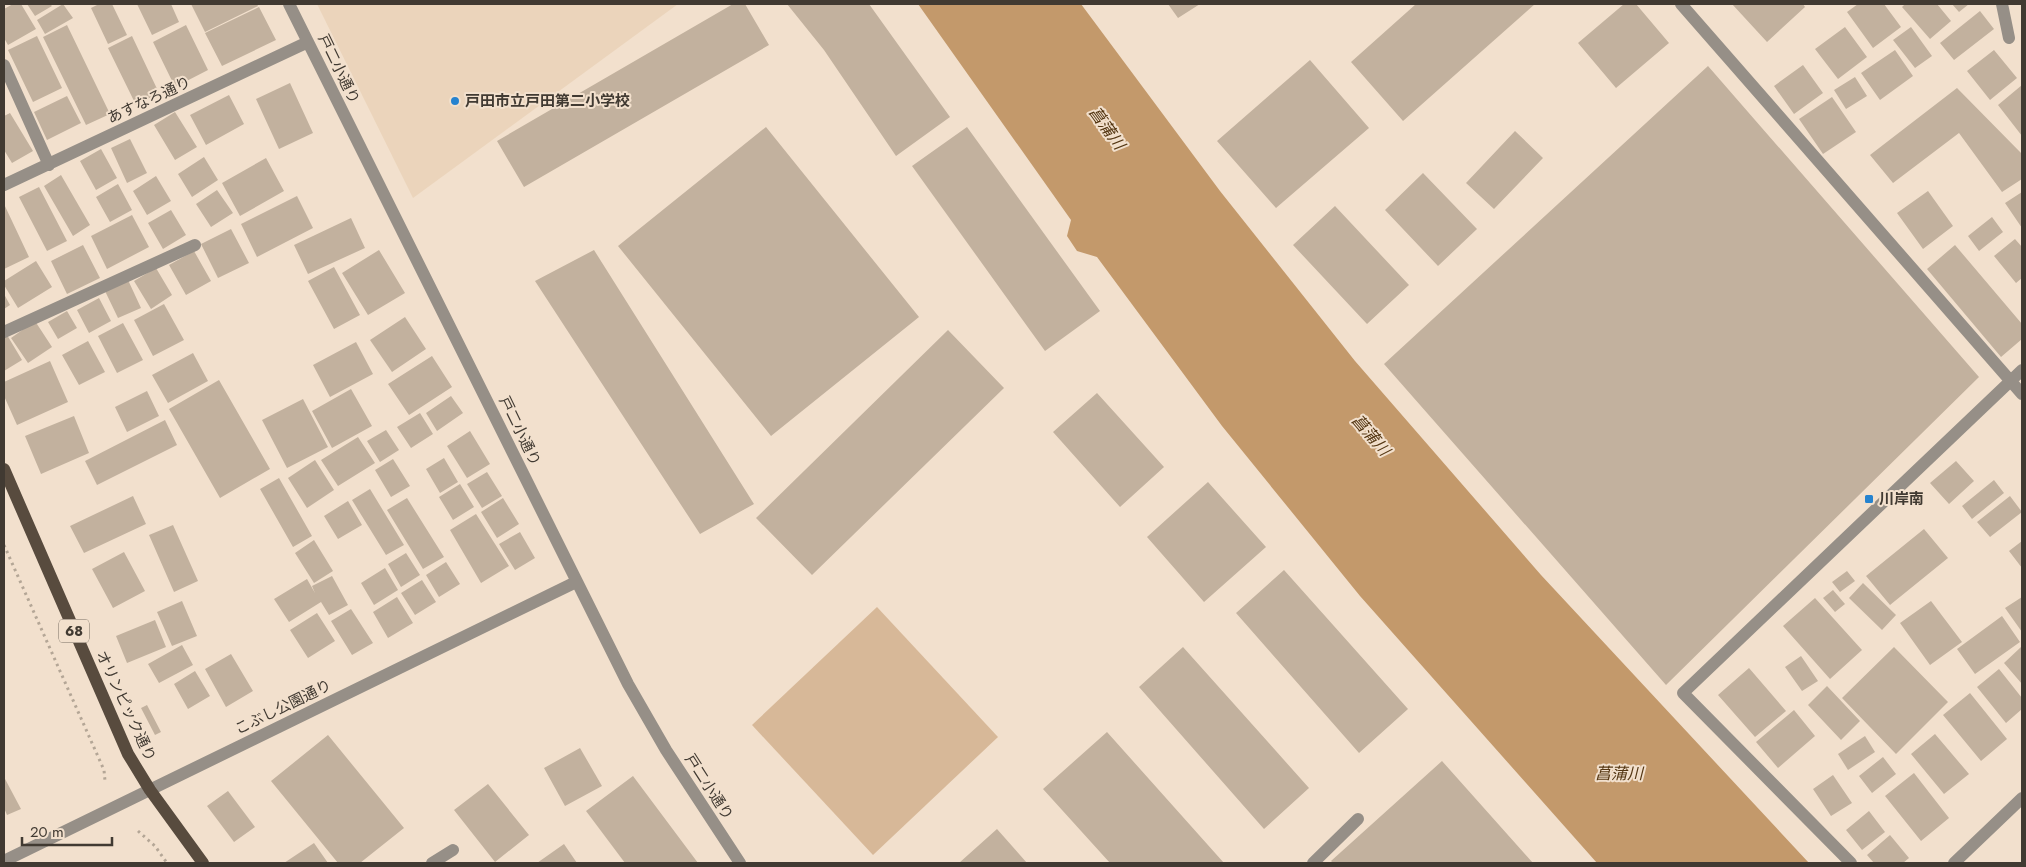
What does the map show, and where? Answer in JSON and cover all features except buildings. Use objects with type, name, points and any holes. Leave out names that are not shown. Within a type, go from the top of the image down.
[{"type":"main road","name":"オリンピック通り","points":[[4,469],[128,754],[150,790],[203,863]]},
{"type":"street","name":"戸二小通り","points":[[288,4],[628,684],[666,750],[740,863]]},
{"type":"street","points":[[1681,4],[2022,394]]},
{"type":"street","points":[[2002,4],[2009,38]]},
{"type":"street","name":"あすなろ通り","points":[[4,185],[308,42]]},
{"type":"street","points":[[4,66],[49,165]]},
{"type":"street","points":[[4,332],[195,245]]},
{"type":"street","points":[[1851,863],[1684,693],[2022,370]]},
{"type":"street","name":"こぶし公園通り","points":[[4,861],[576,582]]},
{"type":"street","points":[[1954,863],[2022,798]]},
{"type":"street","points":[[1313,863],[1358,819]]},
{"type":"street","points":[[432,863],[453,850]]},
{"type":"path","points":[[4,545],[104,770],[105,781]]},
{"type":"path","points":[[138,831],[155,846],[167,863]]},
{"type":"shaded area","name":"戸田市立戸田第二小学校","points":[[317,4],[678,4],[413,198]]},
{"type":"shaded area","points":[[877,607],[998,737],[873,855],[752,725]]},
{"type":"water","name":"菖蒲川","points":[[918,4],[1081,4],[1220,191],[1355,361],[1541,575],[1809,863],[1597,863],[1360,596],[1222,426],[1097,257],[1077,251],[1067,236],[1071,220]]},
{"type":"place","name":"戸田市立戸田第二小学校","points":[[455,101]]},
{"type":"place","name":"川岸南","points":[[1869,499]]}]
